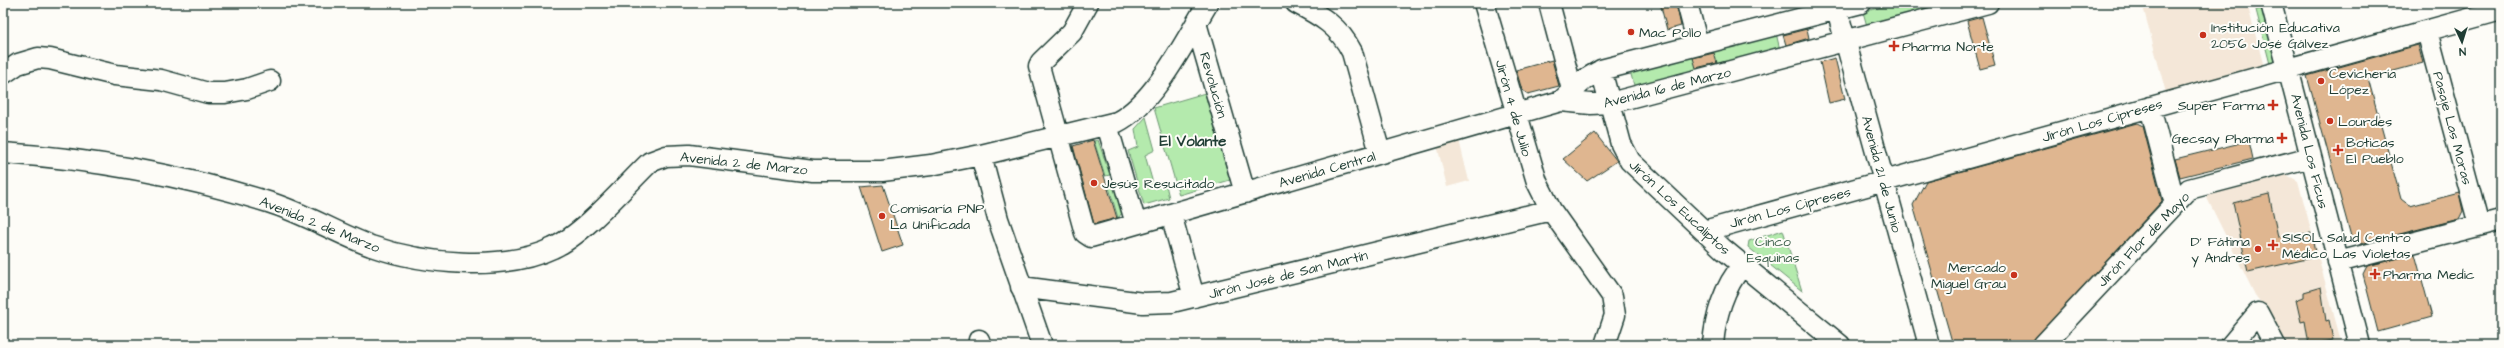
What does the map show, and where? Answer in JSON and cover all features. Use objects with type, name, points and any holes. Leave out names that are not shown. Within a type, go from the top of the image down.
[{"type":"street","points":[[1058,137],[1040,64],[1072,32],[1088,3]]},
{"type":"street","name":"Avenida 2 de Marzo","points":[[3,153],[100,163],[197,184],[268,202],[383,249],[443,261],[466,263],[510,261],[541,253],[563,243],[650,162],[662,157],[689,155],[791,168],[866,172],[931,165],[1106,125],[1126,117],[1144,101],[1208,3]]},
{"type":"street","points":[[1296,3],[1330,21],[1347,41],[1352,52],[1380,153]]},
{"type":"street","name":"Jirón 4 de Julio","points":[[1484,3],[1537,182],[1552,210],[1612,296],[1615,315],[1605,345]]},
{"type":"street","points":[[1549,3],[1569,98]]},
{"type":"street","points":[[1687,3],[1698,45]]},
{"type":"street","points":[[1569,98],[1584,80],[1601,70],[1698,45],[1836,6],[1861,3]]},
{"type":"street","name":"Avenida 16 de Marzo","points":[[1569,98],[1610,104],[1988,3]]},
{"type":"street","name":"Avenida Los Ficus","points":[[2271,3],[2360,345]]},
{"type":"street","name":"Avenida 21 de Junio","points":[[1836,6],[1929,345]]},
{"type":"street","name":"Jirón Los Cipreses","points":[[1704,231],[2501,10]]},
{"type":"street","name":"Revolución","points":[[1196,23],[1244,193]]},
{"type":"street","name":"Pasaje Las Moras","points":[[2427,31],[2479,225]]},
{"type":"street","points":[[3,74],[18,64],[38,58],[50,59],[114,76],[160,80],[208,93],[240,90],[270,81]]},
{"type":"street","name":"Jirón Los Eucaliptos","points":[[1601,70],[1624,153],[1704,231],[1840,345]]},
{"type":"street","name":"Avenida Central","points":[[1058,137],[1085,233],[1088,236],[1094,237],[1569,98]]},
{"type":"street","points":[[2150,107],[2175,204]]},
{"type":"street","points":[[1106,125],[1136,224]]},
{"type":"street","points":[[980,155],[998,219],[1042,345]]},
{"type":"street","name":"Jirón Flor de Mayo","points":[[2044,345],[2189,189],[2311,157]]},
{"type":"street","name":"Jirón José de San Martín","points":[[1021,287],[1153,304],[1194,297],[1552,210]]},
{"type":"street","points":[[1171,214],[1194,297]]},
{"type":"street","points":[[2338,262],[2501,220]]},
{"type":"street","points":[[1713,345],[1719,313],[1724,297],[1735,274],[1743,265]]},
{"type":"street","points":[[2231,345],[2258,313],[2275,345]]},
{"type":"shaded area","name":"Institución Educativa 2056 José Gálvez","points":[[2142,3],[2247,3],[2264,67],[2166,93]]},
{"type":"shaded area","points":[[1459,140],[1469,181],[1447,187],[1437,145]]},
{"type":"shaded area","name":"SISOL Salud Centro Médico Las Violetas","points":[[2287,175],[2298,181],[2342,345],[2285,345],[2267,311],[2255,295],[2206,196]]},
{"type":"green space","points":[[1896,3],[1953,3],[1867,26],[1863,12]]},
{"type":"green space","points":[[2262,9],[2277,63],[2270,64],[2256,10]]},
{"type":"green space","points":[[1776,33],[1780,50],[1635,89],[1630,71]]},
{"type":"green space","name":"El Volante","points":[[1205,93],[1230,180],[1179,195],[1154,108]]},
{"type":"green space","points":[[1146,117],[1155,150],[1145,155],[1154,187],[1166,185],[1169,198],[1144,205],[1128,151],[1138,147],[1135,129]]},
{"type":"green space","points":[[1098,140],[1110,175],[1105,176],[1094,141]]},
{"type":"green space","points":[[1113,183],[1122,213],[1118,218],[1108,184]]},
{"type":"green space","name":"Cinco Esquinas","points":[[1783,230],[1802,291],[1748,247],[1749,241]]},
{"type":"building","points":[[1660,3],[1676,3],[1681,26],[1667,30]]},
{"type":"building","points":[[1982,17],[1995,65],[1980,69],[1967,21]]},
{"type":"building","points":[[1807,29],[1809,38],[1786,45],[1783,35]]},
{"type":"building","points":[[2418,45],[2423,63],[2368,78],[2401,199],[2410,206],[2459,193],[2463,211],[2459,219],[2360,244],[2352,240],[2307,76]]},
{"type":"building","points":[[1714,53],[1717,63],[1696,68],[1693,58]]},
{"type":"building","points":[[1835,58],[1845,99],[1829,103],[1820,62]]},
{"type":"building","points":[[1552,60],[1559,86],[1528,94],[1522,90],[1516,70]]},
{"type":"building","name":"Mercado Miguel Grau","points":[[2137,123],[2143,126],[2162,201],[2029,345],[1953,345],[1913,205],[1926,181]]},
{"type":"building","points":[[1595,133],[1617,161],[1587,181],[1563,159]]},
{"type":"building","name":"Jesús Resucitado","points":[[1093,140],[1117,218],[1094,224],[1073,146]]},
{"type":"building","points":[[2249,141],[2253,159],[2180,177],[2175,159]]},
{"type":"building","name":"Comisaría PNP La Unificada","points":[[883,185],[903,245],[882,252],[861,187]]},
{"type":"building","points":[[2269,194],[2278,237],[2311,233],[2316,257],[2248,272],[2233,203]]},
{"type":"building","points":[[2415,254],[2432,317],[2378,332],[2363,274],[2367,266]]},
{"type":"building","points":[[2321,287],[2326,321],[2329,320],[2333,340],[2309,345],[2305,321],[2301,322],[2296,300],[2304,297],[2304,292]]},
{"type":"place","name":"Mac Pollo","points":[[1631,32]]},
{"type":"place","name":"Institución Educativa 2056 José Gálvez","points":[[2203,35]]},
{"type":"place","name":"Pharma Norte","points":[[1894,46]]},
{"type":"place","name":"Cevichería López","points":[[2321,81]]},
{"type":"place","name":"Super Farma","points":[[2273,105]]},
{"type":"place","name":"Lourdes","points":[[2330,121]]},
{"type":"place","name":"Gecsay Pharma","points":[[2282,138]]},
{"type":"place","name":"Boticas El Pueblo","points":[[2338,150]]},
{"type":"place","name":"Jesús Resucitado","points":[[1094,183]]},
{"type":"place","name":"Comisaría PNP La Unificada","points":[[882,216]]},
{"type":"place","name":"SISOL Salud Centro Médico Las Violetas","points":[[2273,245]]},
{"type":"place","name":"D' Fátima y Andres","points":[[2258,249]]},
{"type":"place","name":"Pharma Medic","points":[[2375,274]]},
{"type":"place","name":"Mercado Miguel Grau","points":[[2014,275]]},
{"type":"district","name":"El Volante","points":[[1193,141]]}]
